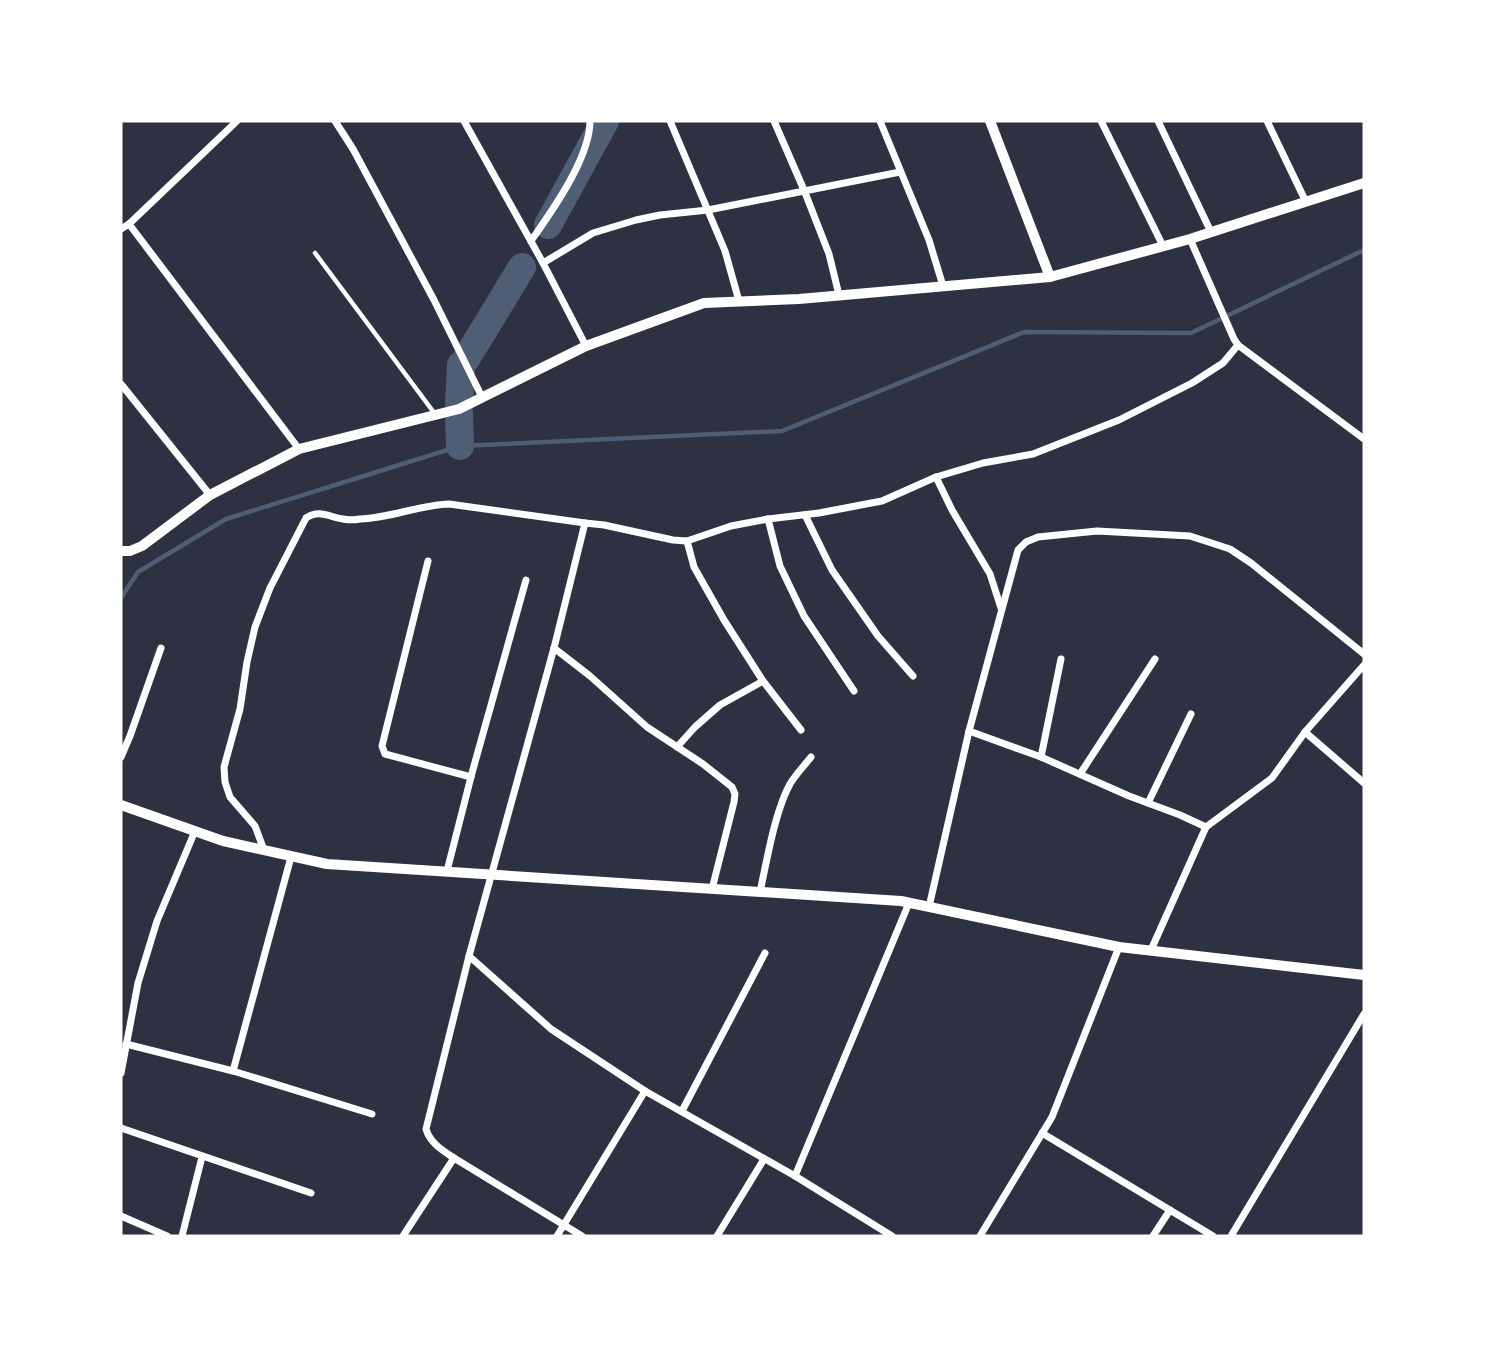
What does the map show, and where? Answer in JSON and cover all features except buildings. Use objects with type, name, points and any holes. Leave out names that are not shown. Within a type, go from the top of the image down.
[{"type":"street","points":[[121,229],[237,121]]},
{"type":"street","points":[[335,121],[353,149],[428,289],[482,397]]},
{"type":"street","points":[[464,121],[586,346]]},
{"type":"street","points":[[531,241],[553,210],[579,162],[590,134],[590,121]]},
{"type":"street","points":[[670,121],[725,251],[739,302]]},
{"type":"street","points":[[774,121],[829,254],[839,295]]},
{"type":"street","points":[[880,121],[929,240],[943,286]]},
{"type":"street","points":[[990,121],[1050,277]]},
{"type":"street","points":[[1101,121],[1163,246]]},
{"type":"street","points":[[1158,121],[1211,232]]},
{"type":"street","points":[[1267,121],[1306,202]]},
{"type":"street","points":[[543,263],[593,233],[636,220],[708,210],[900,172]]},
{"type":"street","points":[[121,551],[142,546],[210,495],[299,449],[459,409],[586,346],[693,306],[1050,277],[1190,239],[1364,183]]},
{"type":"street","points":[[129,224],[299,449]]},
{"type":"street","points":[[1190,239],[1236,342],[1364,439]]},
{"type":"street","points":[[264,850],[255,826],[230,797],[224,766],[240,709],[255,627],[270,588],[306,519],[313,514],[360,519],[449,504],[604,525],[687,541],[731,526],[882,501],[936,477],[983,463],[1033,454],[1119,420],[1192,383],[1223,363],[1236,342]]},
{"type":"street","points":[[121,384],[210,495]]},
{"type":"street","points":[[936,477],[990,574],[1002,610]]},
{"type":"street","points":[[806,515],[832,570],[878,636],[913,676]]},
{"type":"street","points":[[768,519],[780,566],[804,616],[854,691]]},
{"type":"street","points":[[582,1236],[454,1158],[428,1137],[426,1129],[469,956],[554,648],[585,523]]},
{"type":"street","points":[[929,907],[969,731],[1018,550],[1026,542],[1038,537],[1097,531],[1189,537],[1230,549],[1364,654]]},
{"type":"street","points":[[687,541],[694,567],[724,620],[763,681],[801,730]]},
{"type":"street","points":[[428,561],[383,751],[385,754],[471,777]]},
{"type":"street","points":[[447,871],[526,580]]},
{"type":"street","points":[[121,757],[161,648]]},
{"type":"street","points":[[554,648],[647,727],[732,787],[734,802],[712,889]]},
{"type":"street","points":[[1041,757],[1061,659]]},
{"type":"street","points":[[1080,774],[1155,659]]},
{"type":"street","points":[[1151,950],[1206,827],[1272,778],[1305,732],[1364,665]]},
{"type":"street","points":[[677,747],[720,705],[763,681]]},
{"type":"street","points":[[1148,803],[1192,714]]},
{"type":"street","points":[[969,731],[1041,757],[1206,827]]},
{"type":"street","points":[[1305,732],[1364,783]]},
{"type":"street","points":[[760,892],[785,795],[795,776],[811,757]]},
{"type":"street","points":[[121,805],[223,841],[327,864],[909,903],[1119,947],[1363,972]]},
{"type":"street","points":[[121,1073],[138,983],[157,921],[195,831]]},
{"type":"street","points":[[233,1071],[291,857]]},
{"type":"street","points":[[795,1176],[909,903]]},
{"type":"street","points":[[980,1236],[1052,1117],[1119,947]]},
{"type":"street","points":[[682,1111],[765,953]]},
{"type":"street","points":[[469,956],[551,1029],[645,1091],[795,1176],[892,1236]]},
{"type":"street","points":[[1231,1236],[1364,1014]]},
{"type":"street","points":[[125,1044],[233,1071],[372,1114]]},
{"type":"street","points":[[557,1236],[645,1091]]},
{"type":"street","points":[[121,1128],[310,1193]]},
{"type":"street","points":[[1042,1133],[1213,1236]]},
{"type":"street","points":[[182,1236],[202,1157]]},
{"type":"street","points":[[403,1236],[454,1158]]},
{"type":"street","points":[[717,1236],[764,1159]]},
{"type":"street","points":[[1153,1236],[1170,1210]]},
{"type":"street","points":[[121,1216],[167,1236]]},
{"type":"lane","points":[[315,253],[435,415]]},
{"type":"waterway","points":[[548,225],[605,121]]},
{"type":"waterway","points":[[121,598],[138,572],[226,519],[460,446],[782,431],[1024,332],[1191,333],[1364,250]]},
{"type":"waterway","points":[[466,359],[522,267]]},
{"type":"waterway","points":[[459,404],[461,365]]},
{"type":"waterway","points":[[459,413],[460,446]]}]
